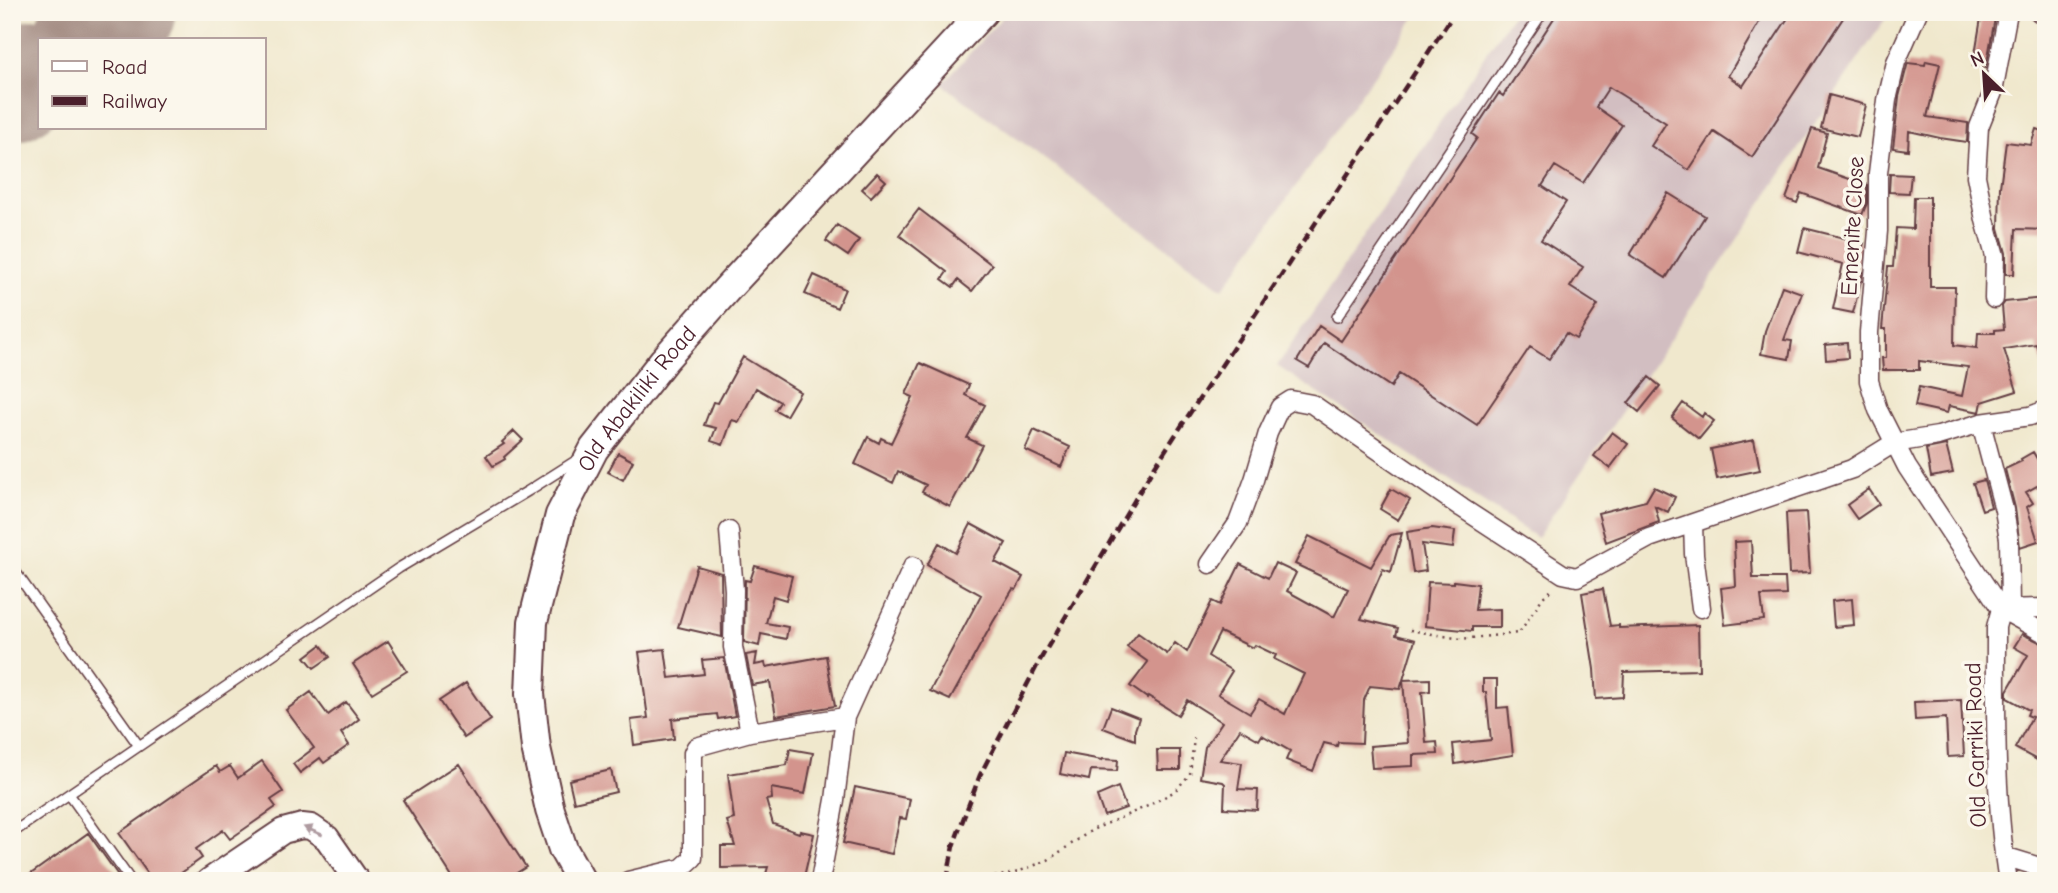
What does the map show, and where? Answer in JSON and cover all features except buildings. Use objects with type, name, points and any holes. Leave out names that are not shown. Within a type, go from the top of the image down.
[{"type":"main road","name":"Old Abakiliki Road","points":[[581,881],[563,849],[550,810],[536,748],[530,694],[533,622],[559,515],[594,449],[664,360],[983,12]]},
{"type":"street","name":"Emenite Close","points":[[1918,12],[1896,62],[1887,100],[1878,173],[1878,231],[1869,332],[1869,382],[1878,410],[1907,467],[2005,608]]},
{"type":"street","points":[[1994,299],[1995,256],[1976,176],[1979,127],[1993,92],[2008,12]]},
{"type":"street","points":[[2039,12],[2046,17]]},
{"type":"street","points":[[1210,564],[1238,523],[1268,433],[1280,407],[1291,400],[1312,404],[1462,508],[1568,577],[1585,574],[1649,538],[1852,469],[1894,443],[1938,436],[1981,423],[2030,416],[2046,410]]},
{"type":"street","name":"Old Garriki Road","points":[[1981,423],[2009,539],[2005,608],[1996,627],[1998,768],[2008,881]]},
{"type":"street","points":[[1693,524],[1701,608]]},
{"type":"street","points":[[729,531],[734,590],[733,647],[750,732]]},
{"type":"street","points":[[820,881],[835,800],[845,717],[913,566]]},
{"type":"street","points":[[2005,608],[2046,608]]},
{"type":"street","points":[[2005,608],[2046,634]]},
{"type":"street","points":[[628,881],[682,868],[693,858],[693,753],[696,747],[750,732],[845,717]]},
{"type":"street","points":[[209,881],[283,831],[302,826],[311,827],[327,838],[357,881]]},
{"type":"street","points":[[2004,856],[2046,869]]},
{"type":"lane","points":[[1337,317],[1544,12]]},
{"type":"lane","points":[[12,833],[398,568],[594,449]]},
{"type":"lane","points":[[12,567],[139,746]]},
{"type":"lane","points":[[69,794],[131,881]]},
{"type":"path","points":[[1410,630],[1461,639],[1519,633],[1543,597],[1568,577]]},
{"type":"path","points":[[974,881],[1015,873],[1048,860],[1092,830],[1175,791],[1190,774],[1194,738]]},
{"type":"shaded area","points":[[1007,12],[1419,12],[1223,289],[942,84]]},
{"type":"shaded area","points":[[1514,12],[1890,12],[1537,538],[1277,366]]},
{"type":"runway","points":[[87,38],[124,12]]},
{"type":"runway","points":[[12,90],[38,71]]},
{"type":"railway","points":[[947,881],[953,846],[980,775],[1040,660],[1153,469],[1455,12]]}]
